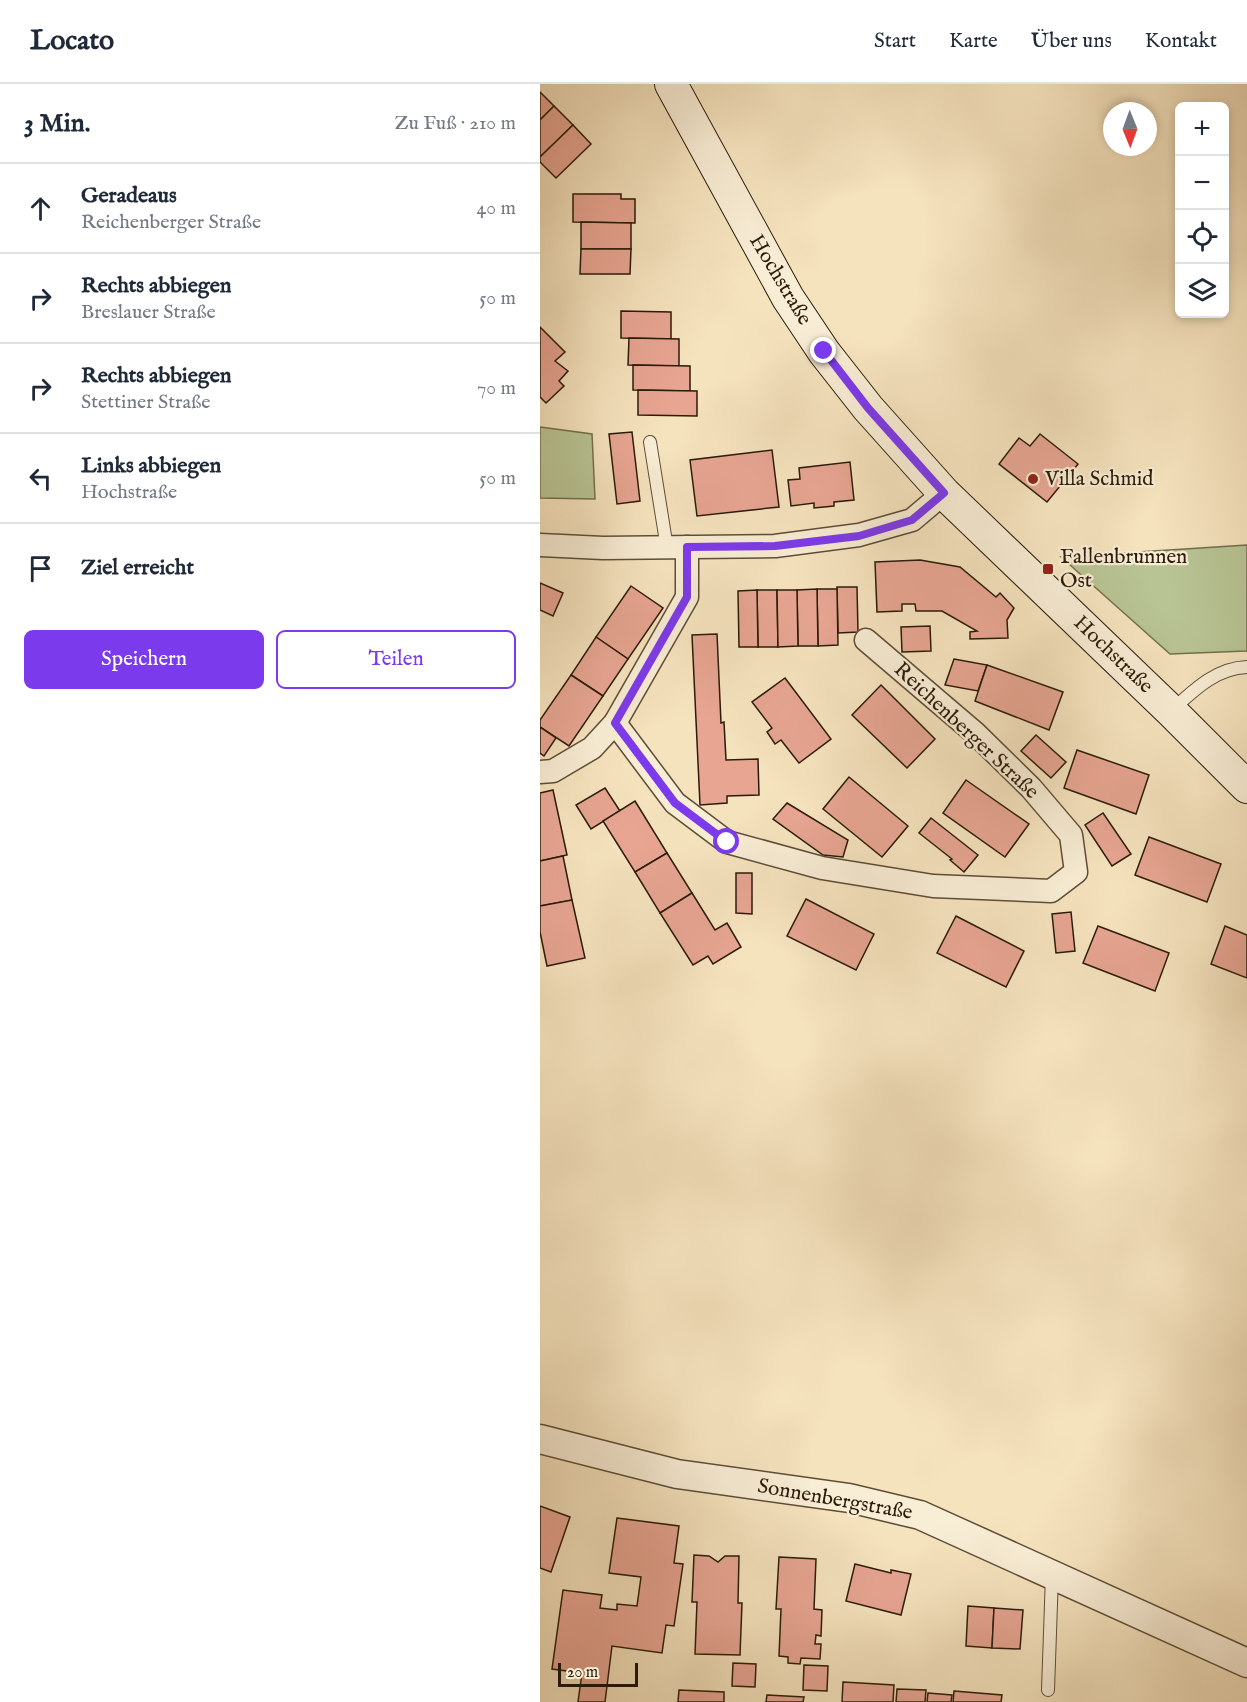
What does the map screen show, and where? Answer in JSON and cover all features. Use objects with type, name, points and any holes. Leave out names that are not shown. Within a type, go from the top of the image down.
[{"type":"main road","name":"Hochstraße","points":[[671,84],[788,298],[824,351],[868,408],[944,493],[1247,787]]},
{"type":"street","points":[[540,545],[603,548],[775,546],[859,536],[912,520],[944,493]]},
{"type":"street","points":[[540,772],[553,771],[592,748],[615,723],[687,597],[677,548]]},
{"type":"street","name":"Reichenberger Straße","points":[[615,723],[675,803],[727,842],[822,868],[933,886],[1051,891],[1076,872],[1071,836],[1032,788],[975,734],[866,640]]},
{"type":"street","name":"Sonnenbergstraße","points":[[540,1439],[676,1474],[849,1498],[920,1515],[1247,1663]]},
{"type":"lane","points":[[650,442],[677,548]]},
{"type":"lane","points":[[1171,711],[1205,681],[1236,668],[1247,668]]},
{"type":"lane","points":[[1048,1690],[1052,1575]]},
{"type":"green space","points":[[540,427],[592,434],[595,499],[540,498]]},
{"type":"green space","points":[[1247,545],[1247,651],[1170,654],[1061,557]]},
{"type":"building","points":[[540,92],[554,106],[540,120]]},
{"type":"building","points":[[554,106],[573,125],[540,157],[540,120]]},
{"type":"building","points":[[573,125],[591,144],[556,178],[540,162],[540,157]]},
{"type":"building","points":[[573,194],[621,194],[621,199],[635,199],[635,223],[573,222]]},
{"type":"building","points":[[581,222],[631,223],[631,249],[581,249]]},
{"type":"building","points":[[581,249],[631,249],[630,274],[580,274]]},
{"type":"building","points":[[621,311],[671,312],[671,339],[621,338]]},
{"type":"building","points":[[540,327],[565,352],[555,361],[568,371],[559,381],[564,386],[546,403],[540,397]]},
{"type":"building","points":[[629,338],[679,339],[679,366],[628,365]]},
{"type":"building","points":[[633,365],[690,366],[690,391],[633,390]]},
{"type":"building","points":[[638,390],[697,391],[697,416],[638,415]]},
{"type":"building","points":[[632,432],[640,501],[617,504],[609,434]]},
{"type":"building","points":[[1040,434],[1078,464],[1047,502],[999,464],[1019,438],[1030,446]]},
{"type":"building","points":[[772,450],[779,507],[697,516],[690,460]]},
{"type":"building","points":[[850,462],[854,500],[834,502],[834,506],[814,508],[814,503],[791,506],[788,480],[800,479],[799,468]]},
{"type":"building","points":[[920,560],[960,567],[996,597],[1000,593],[1014,608],[1007,620],[1008,638],[970,639],[970,632],[977,631],[942,611],[916,611],[915,604],[902,604],[902,611],[877,612],[875,562]]},
{"type":"building","points":[[540,583],[563,593],[553,616],[540,610]]},
{"type":"building","points":[[631,586],[663,608],[628,659],[596,637]]},
{"type":"building","points":[[837,587],[857,587],[858,632],[838,633]]},
{"type":"building","points":[[817,589],[837,589],[838,645],[818,646]]},
{"type":"building","points":[[817,589],[818,646],[798,646],[797,590]]},
{"type":"building","points":[[757,590],[777,590],[778,647],[758,647]]},
{"type":"building","points":[[757,590],[758,647],[739,647],[738,591]]},
{"type":"building","points":[[777,590],[797,590],[798,646],[778,647]]},
{"type":"building","points":[[930,626],[931,651],[902,652],[901,627]]},
{"type":"building","points":[[717,634],[721,723],[724,722],[726,760],[758,759],[759,795],[727,796],[727,803],[700,805],[692,635]]},
{"type":"building","points":[[596,637],[628,659],[603,696],[571,675]]},
{"type":"building","points":[[954,659],[987,665],[978,691],[945,685]]},
{"type":"building","points":[[987,665],[1063,692],[1049,730],[975,701]]},
{"type":"building","points":[[571,675],[603,696],[569,746],[540,727],[540,720]]},
{"type":"building","points":[[785,678],[831,739],[799,763],[781,740],[775,744],[767,732],[772,728],[752,702]]},
{"type":"building","points":[[881,685],[935,739],[907,768],[852,715]]},
{"type":"building","points":[[540,727],[556,738],[544,756],[540,753]]},
{"type":"building","points":[[1036,735],[1066,762],[1051,778],[1021,751]]},
{"type":"building","points":[[1077,750],[1149,775],[1136,814],[1064,788]]},
{"type":"building","points":[[849,777],[908,826],[882,857],[823,809]]},
{"type":"building","points":[[966,780],[1029,824],[1005,857],[943,813]]},
{"type":"building","points":[[605,788],[620,811],[591,829],[576,805]]},
{"type":"building","points":[[553,790],[567,855],[540,861],[540,793]]},
{"type":"building","points":[[635,801],[667,853],[635,872],[603,821]]},
{"type":"building","points":[[787,803],[848,840],[843,857],[823,855],[773,819]]},
{"type":"building","points":[[1103,813],[1131,854],[1112,866],[1085,825]]},
{"type":"building","points":[[931,818],[978,855],[964,872],[950,860],[952,859],[919,833]]},
{"type":"building","points":[[1149,837],[1221,864],[1207,902],[1135,875]]},
{"type":"building","points":[[667,853],[692,893],[660,913],[635,872]]},
{"type":"building","points":[[563,856],[572,900],[540,906],[540,861]]},
{"type":"building","points":[[736,873],[752,873],[752,914],[736,913]]},
{"type":"building","points":[[692,893],[715,930],[727,923],[741,947],[713,964],[708,956],[693,965],[660,913]]},
{"type":"building","points":[[806,899],[874,934],[856,970],[787,936]]},
{"type":"building","points":[[572,900],[585,958],[547,966],[540,932],[540,906]]},
{"type":"building","points":[[1071,912],[1075,951],[1056,953],[1052,914]]},
{"type":"building","points":[[956,916],[1024,951],[1006,987],[937,953]]},
{"type":"building","points":[[1098,926],[1169,953],[1155,991],[1083,963]]},
{"type":"building","points":[[1225,926],[1247,935],[1247,978],[1211,964]]},
{"type":"building","points":[[540,1506],[570,1517],[551,1572],[540,1568]]},
{"type":"building","points":[[617,1518],[679,1526],[674,1563],[683,1564],[674,1626],[666,1625],[662,1653],[612,1646],[605,1702],[578,1702],[582,1673],[552,1669],[563,1590],[602,1595],[600,1608],[617,1610],[617,1604],[637,1606],[641,1577],[609,1573]]},
{"type":"building","points":[[694,1555],[709,1556],[718,1562],[725,1556],[739,1556],[738,1603],[742,1603],[740,1655],[695,1654],[697,1602],[692,1602]]},
{"type":"building","points":[[779,1557],[816,1559],[814,1609],[822,1610],[821,1636],[816,1635],[815,1644],[821,1644],[820,1659],[801,1658],[800,1664],[788,1663],[788,1657],[779,1656],[781,1609],[776,1609]]},
{"type":"building","points":[[855,1564],[891,1573],[891,1570],[911,1574],[901,1615],[846,1601]]},
{"type":"building","points":[[968,1606],[994,1608],[992,1648],[966,1646]]},
{"type":"building","points":[[994,1608],[1023,1610],[1020,1649],[992,1648]]},
{"type":"building","points":[[733,1663],[756,1664],[755,1687],[732,1686]]},
{"type":"building","points":[[804,1665],[828,1666],[827,1691],[803,1690]]},
{"type":"building","points":[[843,1682],[894,1685],[893,1702],[842,1702]]},
{"type":"building","points":[[897,1689],[926,1690],[925,1702],[896,1702]]},
{"type":"building","points":[[679,1690],[724,1692],[724,1702],[678,1702]]},
{"type":"building","points":[[954,1691],[1002,1695],[1001,1702],[953,1702]]},
{"type":"building","points":[[928,1693],[952,1695],[951,1702],[927,1702]]},
{"type":"building","points":[[767,1695],[804,1697],[803,1702],[766,1702]]},
{"type":"place","name":"Villa Schmid","points":[[1033,479]]},
{"type":"place","name":"Fallenbrunnen Ost","points":[[1048,569]]},
{"type":"route","points":[[727,842],[675,803],[615,723],[687,597],[687,547],[775,546],[859,536],[912,520],[944,493],[868,408],[824,351]]}]
